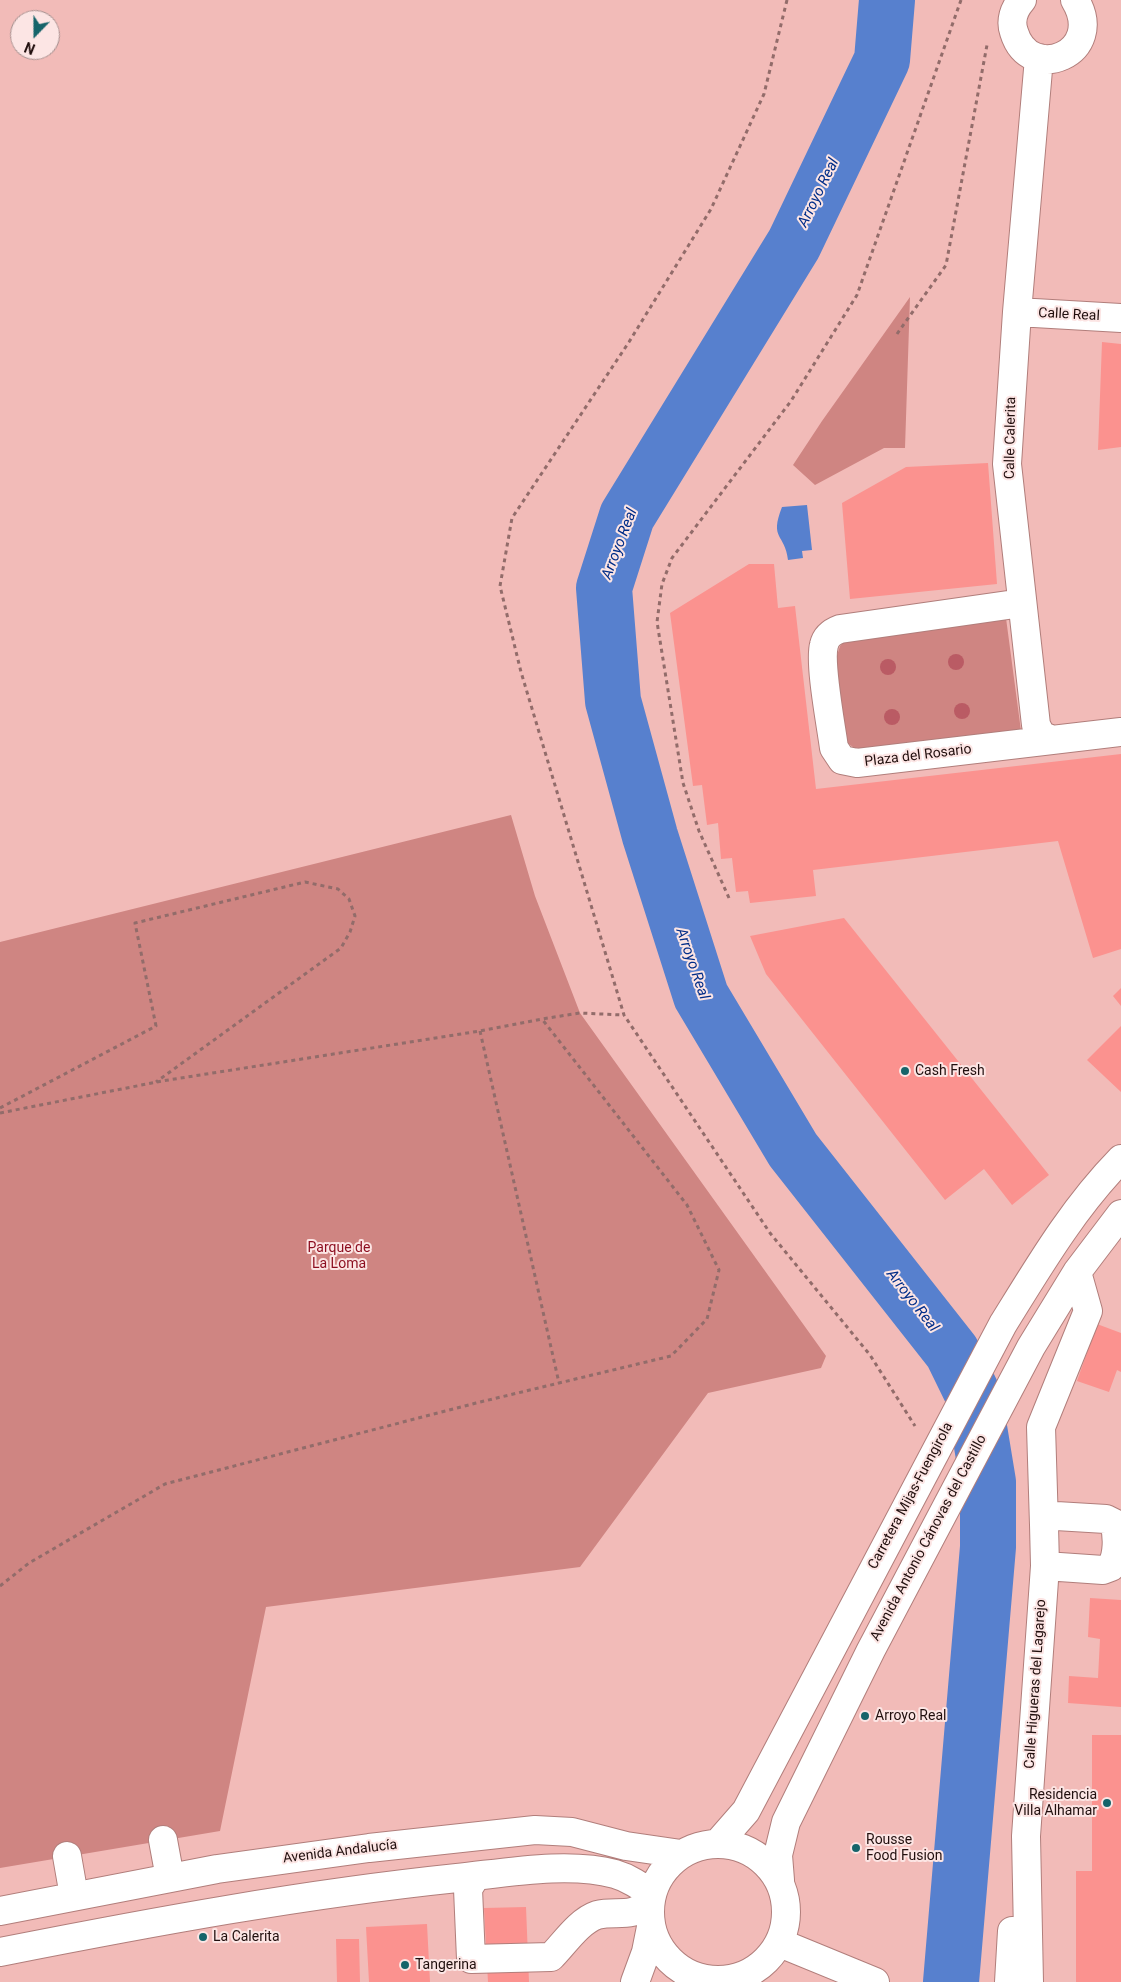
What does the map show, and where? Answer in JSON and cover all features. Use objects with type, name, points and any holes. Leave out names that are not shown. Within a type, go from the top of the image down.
[{"type":"street","points":[[1014,2],[1013,29],[1016,41],[1024,51],[1046,60],[1059,58],[1070,52],[1078,43],[1083,32],[1083,21],[1081,10],[1075,0]]},
{"type":"street","name":"Calle Calerita","points":[[1039,58],[1017,312],[1007,464],[1036,725],[1041,735],[1052,740]]},
{"type":"street","name":"Calle Real","points":[[1017,312],[1121,318]]},
{"type":"street","name":"Plaza del Rosario","points":[[1022,603],[840,628],[832,632],[827,637],[823,655],[834,748],[842,760],[856,763],[1052,740]]},
{"type":"street","points":[[1052,740],[1121,732]]},
{"type":"street","name":"Carretera Mijas-Fuengirola","points":[[718,1843],[746,1811],[1003,1324],[1050,1246],[1094,1186],[1121,1159]]},
{"type":"street","name":"Avenida Antonio Cánovas del Castillo","points":[[780,1880],[778,1854],[786,1822],[871,1650],[951,1495],[1031,1347],[1077,1272],[1121,1214]]},
{"type":"street","name":"Calle Higueras del Lagarejo","points":[[1029,1982],[1026,1836],[1044,1566],[1041,1427],[1088,1311],[1077,1272]]},
{"type":"street","points":[[1044,1525],[1049,1518],[1056,1516],[1106,1519],[1114,1523],[1116,1531],[1115,1560],[1110,1567],[1103,1570],[1044,1566]]},
{"type":"street","name":"Avenida Andalucía","points":[[0,1911],[217,1869],[369,1848],[536,1830],[572,1832],[626,1846],[681,1854]]},
{"type":"street","points":[[1009,1982],[1015,1891],[1026,1836]]},
{"type":"street","points":[[163,1840],[170,1878]]},
{"type":"street","points":[[0,1952],[215,1910],[374,1887],[538,1870],[575,1869],[614,1874],[634,1881],[653,1918],[672,1963],[687,1974],[718,1981],[756,1974],[780,1943],[786,1924],[787,1909],[780,1880],[763,1860],[749,1851],[734,1846],[718,1843],[698,1846],[681,1854],[662,1871],[653,1918],[646,1952],[635,1982]]},
{"type":"street","points":[[67,1856],[74,1896]]},
{"type":"street","points":[[476,1876],[468,1889],[471,1959],[551,1957],[586,1921],[596,1916],[626,1913],[645,1907],[653,1918],[654,1982]]},
{"type":"street","points":[[780,1943],[866,1980]]},
{"type":"path","points":[[787,0],[764,94],[711,210],[629,342],[512,518],[500,586],[520,672],[624,1014],[770,1233],[870,1356],[928,1465]]},
{"type":"path","points":[[729,898],[699,831],[683,783],[657,622],[662,584],[672,558],[791,401],[857,295],[961,0]]},
{"type":"path","points":[[897,334],[946,265],[988,39]]},
{"type":"path","points":[[0,1108],[156,1026],[135,923],[305,882],[338,889],[349,899],[355,916],[350,932],[341,948],[156,1082]]},
{"type":"path","points":[[0,1113],[156,1082],[480,1031],[542,1019],[580,1013],[624,1014]]},
{"type":"path","points":[[0,1586],[29,1563],[166,1484],[671,1356],[707,1319],[720,1270],[687,1206],[542,1019]]},
{"type":"path","points":[[480,1031],[560,1383]]},
{"type":"green space","points":[[910,297],[905,448],[884,448],[815,485],[793,465]]},
{"type":"green space","points":[[1006,618],[1021,731],[857,750],[846,742],[834,665],[840,646],[846,640]]},
{"type":"green space","name":"Parque de La Loma","points":[[511,815],[535,896],[580,1013],[826,1356],[821,1368],[708,1393],[580,1567],[266,1607],[220,1831],[0,1868],[0,942]]},
{"type":"water","points":[[807,505],[812,550],[802,551],[803,558],[788,560],[784,545],[777,531],[778,518],[782,507]]},
{"type":"building","points":[[1102,342],[1121,344],[1121,447],[1098,450]]},
{"type":"building","points":[[988,463],[997,584],[850,599],[842,503],[906,467]]},
{"type":"building","points":[[749,564],[774,564],[778,608],[795,606],[816,789],[1121,754],[1121,949],[1093,958],[1058,841],[813,870],[816,896],[750,903],[748,891],[736,892],[732,858],[721,859],[718,823],[707,825],[702,785],[693,786],[670,613]]},
{"type":"building","name":"Cash Fresh","points":[[844,918],[1049,1175],[1012,1205],[984,1169],[945,1200],[766,974],[750,936]]},
{"type":"building","points":[[1121,988],[1121,1006],[1113,996]]},
{"type":"building","points":[[1121,1026],[1121,1092],[1087,1060]]},
{"type":"building","points":[[1097,1324],[1121,1333],[1121,1372],[1117,1370],[1109,1392],[1077,1381]]},
{"type":"building","points":[[1090,1598],[1121,1600],[1121,1707],[1068,1703],[1069,1676],[1098,1678],[1100,1639],[1088,1637]]},
{"type":"building","name":"Residencia Villa Alhamar","points":[[1092,1735],[1121,1735],[1121,1982],[1076,1982],[1076,1871],[1092,1871]]},
{"type":"building","points":[[526,1907],[529,1982],[488,1982],[484,1908]]},
{"type":"building","points":[[427,1924],[430,1982],[369,1982],[366,1927]]},
{"type":"building","points":[[336,1939],[359,1939],[360,1982],[337,1982]]},
{"type":"waterway","name":"Arroyo Real","points":[[887,0],[882,60],[794,244],[627,516],[604,588],[613,701],[650,836],[701,996],[793,1150],[952,1352],[974,1397],[988,1482],[988,1547],[951,1982]]},
{"type":"place","name":"Cash Fresh","points":[[905,1071]]},
{"type":"place","name":"Arroyo Real","points":[[865,1716]]},
{"type":"place","name":"Residencia Villa Alhamar","points":[[1107,1803]]},
{"type":"place","name":"Rousse Food Fusion","points":[[856,1848]]},
{"type":"place","name":"La Calerita","points":[[203,1937]]},
{"type":"place","name":"Tangerina","points":[[405,1965]]}]
